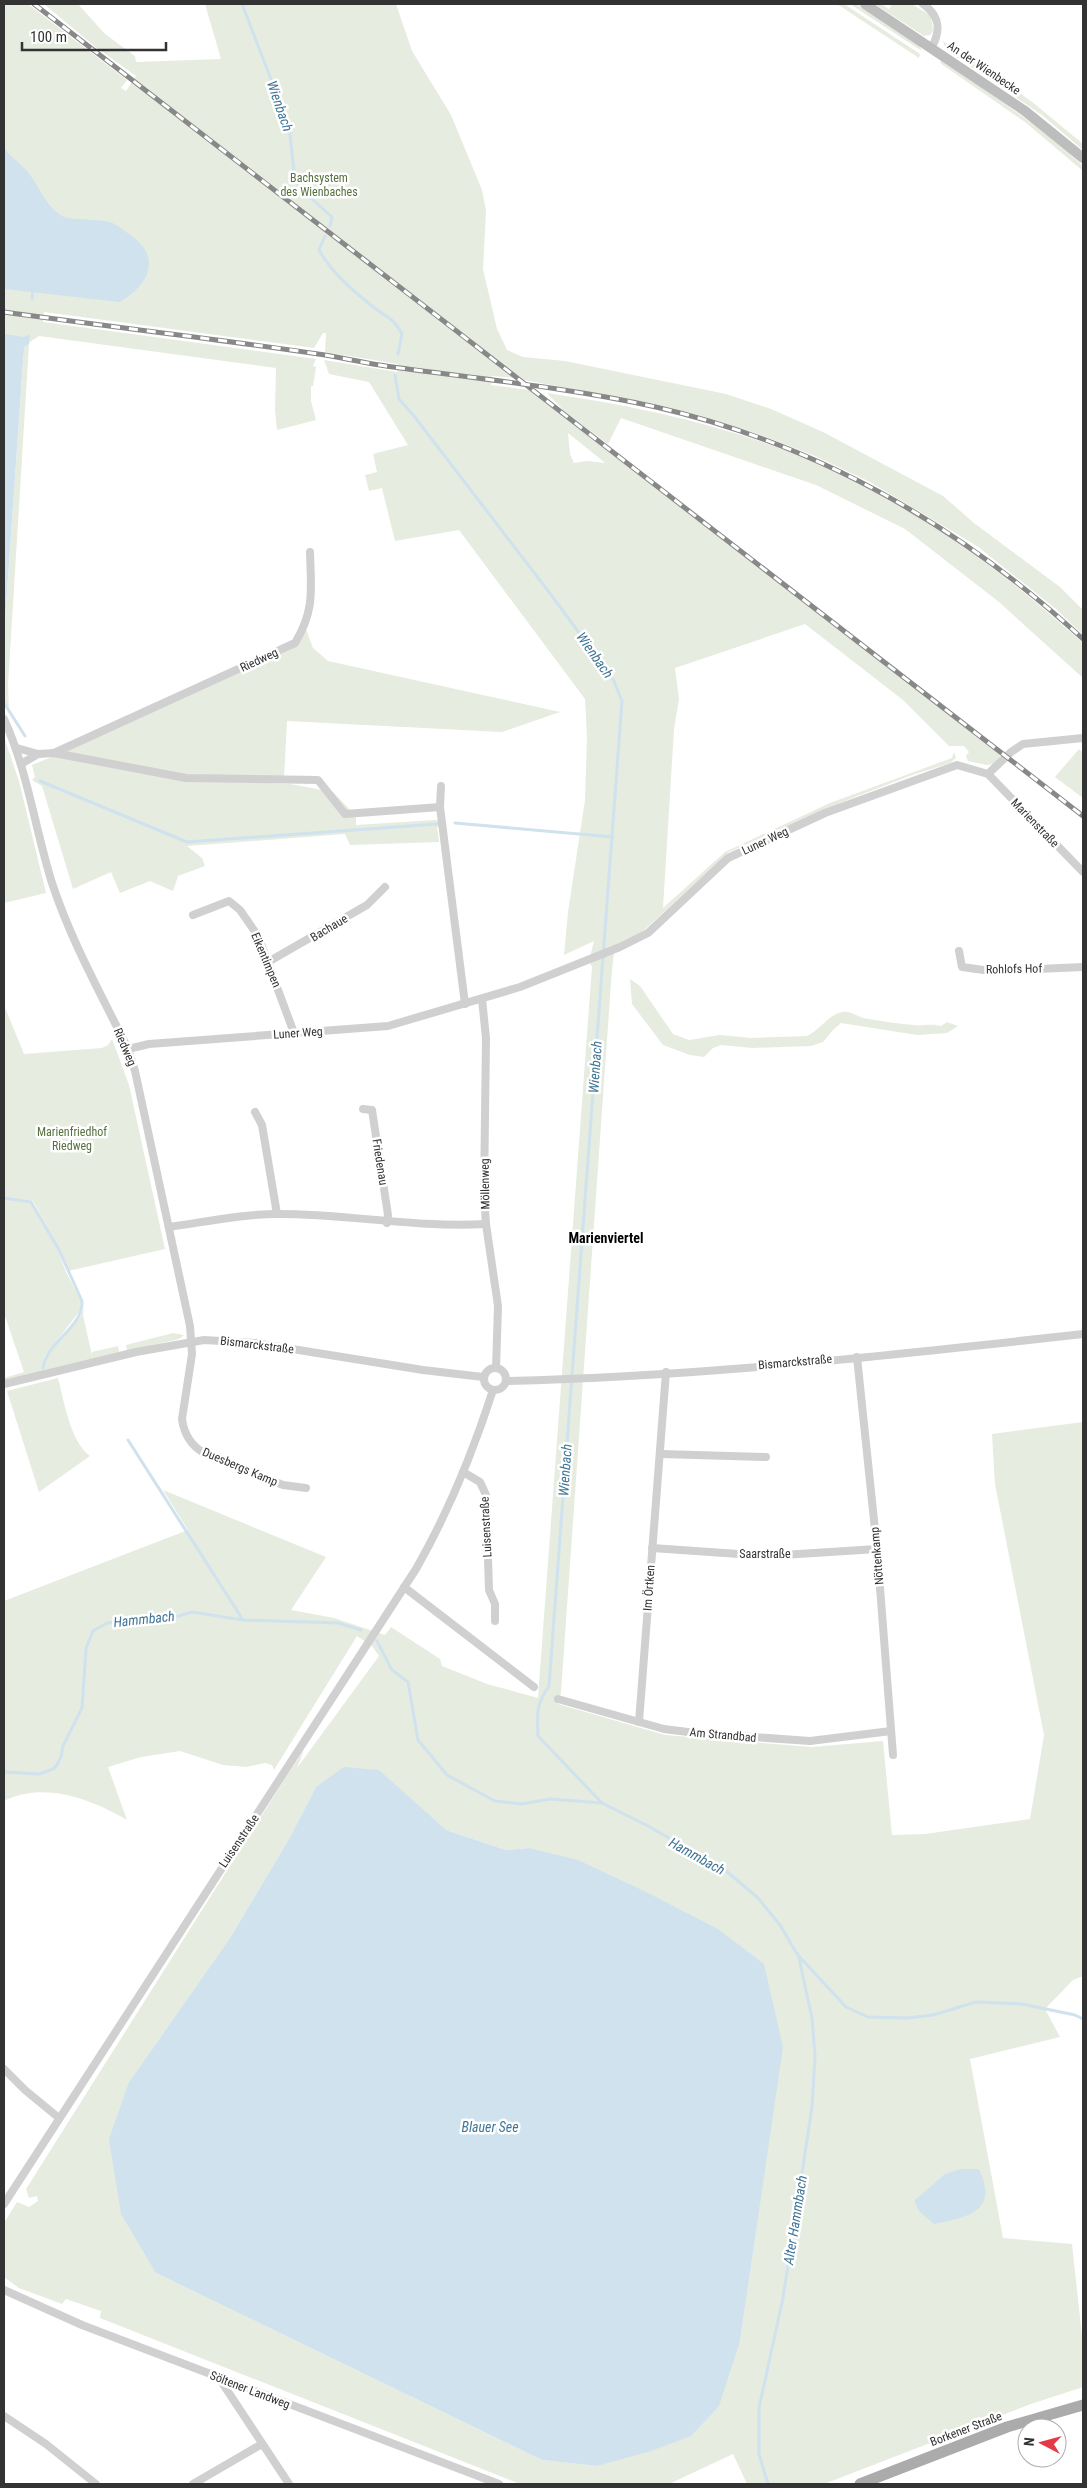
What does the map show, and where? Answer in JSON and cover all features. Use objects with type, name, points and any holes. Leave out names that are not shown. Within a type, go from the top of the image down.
[{"type":"main road","name":"Borkener Straße","points":[[860,2484],[1007,2427],[1083,2405]]},
{"type":"street","name":"An der Wienbecke","points":[[865,4],[932,47],[1032,116],[1083,158]]},
{"type":"street","points":[[923,4],[935,16],[938,23],[938,35],[932,47]]},
{"type":"street","name":"Riedweg","points":[[54,753],[295,643],[306,624],[312,602],[310,552]]},
{"type":"street","name":"Riedweg","points":[[4,720],[17,748],[52,882],[67,925],[128,1049],[135,1071],[192,1341]]},
{"type":"street","points":[[988,774],[1011,752],[1023,744],[1083,738]]},
{"type":"street","name":"Riedweg","points":[[17,748],[38,754],[54,753],[186,778],[318,780],[345,814],[440,807]]},
{"type":"street","name":"Riedweg","points":[[21,764],[38,754]]},
{"type":"street","name":"Luner Weg","points":[[128,1049],[150,1044],[388,1026],[482,999],[614,950],[648,933],[728,858],[833,810],[957,765],[988,774]]},
{"type":"street","name":"Marienstraße","points":[[988,774],[1083,872]]},
{"type":"street","points":[[442,786],[440,807],[465,1004]]},
{"type":"street","name":"Bachaue","points":[[268,962],[367,905],[385,887]]},
{"type":"street","name":"Eikentimpen","points":[[193,915],[228,901],[240,910],[258,936],[294,1033]]},
{"type":"street","name":"Rohlofs Hof","points":[[959,951],[962,967],[991,971],[1083,966]]},
{"type":"street","name":"Möllenweg","points":[[482,999],[486,1038],[486,1224],[498,1306],[496,1368]]},
{"type":"street","name":"Friedenau","points":[[363,1109],[372,1110],[388,1215],[387,1223]]},
{"type":"street","points":[[256,1112],[262,1125],[277,1214]]},
{"type":"street","points":[[169,1227],[277,1214],[328,1216],[387,1223],[443,1226],[486,1224]]},
{"type":"street","name":"Bismarckstraße","points":[[506,1381],[561,1380],[856,1357],[1083,1334]]},
{"type":"street","name":"Bismarckstraße","points":[[4,1384],[136,1352],[192,1341],[227,1340],[423,1370],[483,1377]]},
{"type":"street","name":"Duesbergs Kamp","points":[[192,1341],[182,1419],[184,1429],[193,1445],[204,1453],[283,1486],[306,1488]]},
{"type":"street","name":"Nöttenkamp","points":[[856,1357],[877,1549],[893,1755]]},
{"type":"street","points":[[496,1368],[504,1372],[506,1381],[501,1388],[493,1390],[486,1386],[483,1377],[488,1370],[496,1368]]},
{"type":"street","name":"Im Örtken","points":[[639,1722],[666,1372]]},
{"type":"street","name":"Luisenstraße","points":[[4,2204],[404,1587],[433,1538],[463,1472],[493,1390]]},
{"type":"street","points":[[661,1454],[766,1457]]},
{"type":"street","name":"Luisenstraße","points":[[463,1472],[480,1482],[486,1495],[489,1590],[495,1604],[495,1621]]},
{"type":"street","name":"Saarstraße","points":[[652,1548],[767,1556],[877,1549]]},
{"type":"street","points":[[404,1587],[534,1687]]},
{"type":"street","name":"Am Strandbad","points":[[558,1699],[639,1722],[688,1732],[810,1741],[891,1731]]},
{"type":"street","points":[[4,2069],[25,2090],[59,2118]]},
{"type":"street","name":"Söltener Landweg","points":[[4,2290],[82,2325],[499,2484]]},
{"type":"street","points":[[219,2378],[289,2484]]},
{"type":"street","points":[[4,2416],[46,2444],[96,2484]]},
{"type":"street","points":[[193,2484],[262,2444]]},
{"type":"green space","name":"Bachsystem des Wienbaches","points":[[4,4],[28,4],[127,80],[121,88],[126,91],[136,76],[93,45],[44,4],[78,4],[105,34],[135,56],[136,62],[221,59],[205,4],[396,4],[412,51],[451,115],[482,190],[486,211],[483,269],[497,329],[507,350],[523,357],[565,361],[726,394],[771,409],[823,432],[943,496],[974,523],[1060,587],[1083,610],[1083,635],[1056,609],[977,546],[870,482],[815,456],[758,434],[656,404],[524,380],[491,356],[492,360],[515,378],[492,376],[491,385],[529,390],[999,753],[1000,757],[995,764],[986,765],[968,761],[966,756],[969,752],[964,746],[949,746],[903,700],[805,624],[675,668],[679,699],[674,729],[663,908],[725,852],[830,803],[952,758],[954,752],[956,758],[950,763],[912,775],[850,799],[729,852],[641,933],[615,946],[561,1692],[558,1704],[665,1735],[812,1747],[883,1741],[892,1835],[925,1834],[1030,1819],[1044,1735],[995,1484],[992,1434],[1083,1422],[1083,1976],[1073,1980],[1045,2009],[1060,2037],[970,2059],[1003,2238],[1072,2244],[1083,2345],[1083,2387],[1031,2404],[824,2484],[747,2484],[733,2454],[669,2484],[520,2484],[100,2318],[101,2311],[66,2299],[62,2304],[19,2288],[4,2277],[4,2223],[17,2202],[29,2207],[38,2201],[37,2196],[29,2198],[26,2189],[286,1777],[304,1750],[297,1768],[379,1656],[372,1646],[357,1636],[274,1770],[272,1765],[265,1763],[246,1767],[223,1765],[180,1751],[141,1757],[108,1767],[127,1820],[98,1805],[67,1795],[35,1793],[19,1795],[4,1801],[4,1601],[188,1530],[163,1490],[326,1557],[291,1610],[334,1618],[385,1635],[391,1627],[440,1659],[442,1666],[487,1684],[538,1698],[592,967],[589,961],[594,941],[564,955],[568,912],[585,800],[587,737],[585,699],[459,530],[395,541],[382,488],[369,491],[365,475],[377,472],[373,454],[408,445],[369,382],[329,374],[324,360],[397,372],[398,364],[325,352],[326,333],[323,333],[314,348],[44,312],[43,322],[316,359],[313,366],[316,367],[313,386],[311,386],[311,401],[316,420],[277,430],[275,411],[276,368],[39,336],[27,344],[29,344],[8,685],[9,712],[4,703],[4,636],[24,348],[4,549]],"holes":[[[568,433],[604,462],[604,463],[587,461],[574,463],[570,454]],[[316,1787],[417,1806],[446,1830],[506,1850],[529,1848],[760,2202],[740,2341],[597,2466],[542,2460],[156,2273],[129,2082],[230,1938],[289,1839]]]},
{"type":"green space","points":[[837,4],[844,4],[920,54],[919,58]]},
{"type":"green space","points":[[850,4],[856,4],[919,45],[922,51]]},
{"type":"green space","points":[[875,4],[881,4],[889,9],[892,4],[912,4],[931,16],[933,31],[930,35],[924,36]]},
{"type":"green space","points":[[943,41],[1031,101],[1083,144],[1083,150],[1042,115],[949,52]]},
{"type":"green space","points":[[941,61],[996,98],[1067,151],[1083,166],[1083,171],[1025,122],[940,63]]},
{"type":"green space","points":[[547,393],[672,416],[753,439],[831,469],[869,488],[898,504],[981,559],[1083,643],[1083,678],[999,602],[905,529],[816,485],[621,418],[608,444],[565,412]]},
{"type":"green space","points":[[306,629],[313,648],[328,661],[560,712],[502,732],[287,721],[284,778],[187,775],[65,752],[297,645]]},
{"type":"green space","points":[[4,737],[19,781],[46,893],[4,903]]},
{"type":"green space","points":[[1079,749],[1083,753],[1083,798],[1055,777]]},
{"type":"green space","points":[[54,756],[186,780],[290,784],[333,792],[356,816],[356,825],[444,820],[445,826],[437,827],[439,842],[350,845],[345,834],[187,846],[202,858],[205,866],[178,876],[173,891],[150,881],[120,893],[111,872],[73,889],[42,786],[32,780],[35,777],[32,765]]},
{"type":"green space","points":[[630,979],[640,986],[673,1034],[689,1040],[720,1035],[751,1038],[807,1036],[832,1016],[842,1012],[897,1023],[941,1026],[947,1022],[958,1026],[947,1033],[917,1035],[841,1023],[823,1042],[811,1046],[752,1048],[721,1045],[713,1048],[704,1057],[690,1055],[663,1045],[632,1004]]},
{"type":"green space","name":"Marienfriedhof Riedweg","points":[[4,1005],[24,1054],[102,1048],[108,1045],[112,1039],[129,1085],[165,1249],[68,1271],[60,1250],[33,1201],[4,1197]]},
{"type":"green space","points":[[4,1199],[31,1203],[58,1251],[66,1272],[81,1301],[82,1308],[44,1357],[43,1368],[45,1359],[81,1316],[84,1308],[83,1315],[92,1356],[92,1352],[118,1346],[119,1352],[4,1380],[4,1378],[24,1372],[4,1313]]},
{"type":"green space","points":[[173,1333],[184,1335],[179,1339],[127,1351],[126,1345]]},
{"type":"green space","points":[[58,1378],[65,1409],[77,1441],[90,1456],[39,1492],[7,1391]]},
{"type":"water","points":[[4,148],[28,173],[51,207],[64,217],[110,222],[137,241],[145,250],[148,259],[148,268],[140,286],[120,302],[4,289]]},
{"type":"water","points":[[4,334],[24,337],[30,334],[29,344],[24,347],[4,636]]},
{"type":"water","name":"Blauer See","points":[[344,1767],[379,1770],[446,1830],[506,1850],[529,1848],[578,1860],[718,1929],[764,1964],[783,2047],[740,2341],[719,2406],[691,2436],[651,2451],[597,2466],[542,2460],[156,2273],[121,2214],[109,2139],[129,2082],[230,1938],[289,1839],[316,1787]]},
{"type":"water","points":[[961,2169],[979,2169],[984,2183],[985,2195],[983,2203],[977,2210],[968,2215],[934,2224],[919,2211],[914,2201],[945,2174]]},
{"type":"waterway","name":"Wienbach","points":[[242,4],[289,126],[295,180],[303,191],[332,217],[330,226]]},
{"type":"waterway","name":"Wienbach","points":[[325,236],[319,250],[336,274],[372,306],[392,320],[402,334],[398,354]]},
{"type":"waterway","points":[[32,299],[33,289]]},
{"type":"waterway","name":"Wienbach","points":[[395,375],[399,399],[552,596],[613,679],[622,701],[549,1686],[540,1704],[537,1721],[538,1736],[602,1803]]},
{"type":"waterway","points":[[4,703],[25,736]]},
{"type":"waterway","points":[[40,781],[187,842],[437,824]]},
{"type":"waterway","points":[[455,823],[613,837]]},
{"type":"waterway","points":[[4,1198],[31,1202],[59,1250],[82,1301],[77,1319],[51,1350],[43,1368]]},
{"type":"waterway","points":[[128,1440],[243,1620]]},
{"type":"waterway","name":"Hammbach","points":[[4,1772],[40,1774],[55,1768],[61,1757],[63,1746],[82,1708],[86,1649],[93,1631],[107,1623],[168,1619],[192,1612],[243,1620],[338,1623],[361,1630]]},
{"type":"waterway","name":"Hammbach","points":[[377,1641],[392,1670],[408,1682],[418,1740],[447,1775],[495,1801],[522,1804],[550,1799],[602,1803],[648,1826],[725,1870],[758,1898],[780,1925],[797,1954],[846,2007],[868,2017],[907,2018],[933,2015],[976,2002],[1022,2004],[1075,2015],[1083,2019]]},
{"type":"waterway","name":"Alter Hammbach","points":[[768,2484],[759,2454],[759,2408],[783,2298],[812,2107],[815,2056],[812,2018],[798,1954]]},
{"type":"railway","points":[[34,4],[1083,816]]},
{"type":"railway","points":[[4,312],[285,349],[384,366],[558,389],[624,400],[716,423],[775,443],[831,467],[885,495],[937,526],[987,560],[1036,598],[1083,639]]},
{"type":"district","name":"Marienviertel","points":[[606,1238]]}]
